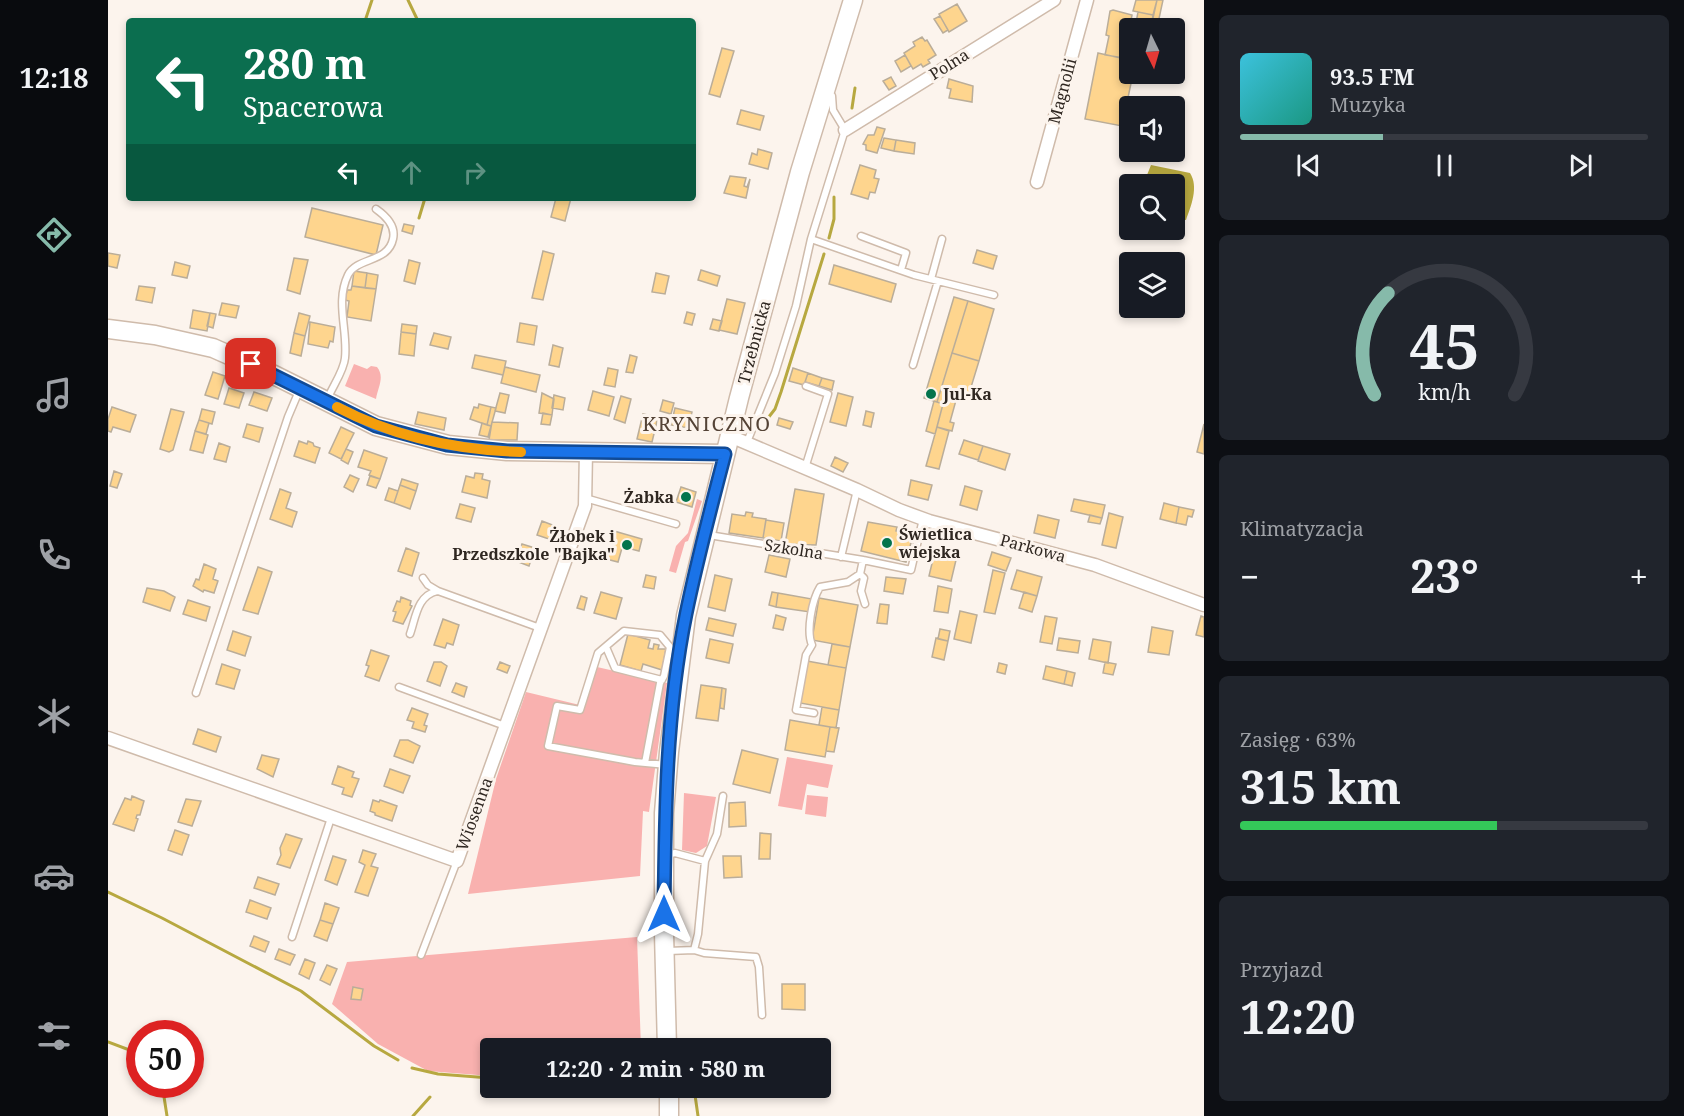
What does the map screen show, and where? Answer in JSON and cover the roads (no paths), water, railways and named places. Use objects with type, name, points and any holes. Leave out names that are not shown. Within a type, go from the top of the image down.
[{"type":"main road","name":"Trzebnicka","points":[[667,1038],[664,855],[667,765],[686,615],[725,454],[739,439],[800,172],[853,0]]},
{"type":"main road","points":[[108,329],[155,335],[213,348],[301,388],[376,426],[447,445],[494,451],[725,454]]},
{"type":"main road","points":[[669,1098],[669,1116]]},
{"type":"street","name":"Polna","points":[[844,130],[1054,0]]},
{"type":"street","name":"Magnolii","points":[[1037,182],[1087,0]]},
{"type":"street","name":"Parkowa","points":[[739,439],[923,519],[1095,565],[1204,604]]},
{"type":"street","name":"Wiosenna","points":[[108,738],[457,861],[585,506],[586,451]]},
{"type":"lane","points":[[739,439],[775,373],[796,306],[811,239],[844,130],[831,105],[834,61]]},
{"type":"lane","points":[[326,402],[345,362],[346,338],[341,306],[348,273],[384,254],[391,247],[394,236],[392,226],[376,208]]},
{"type":"lane","points":[[861,236],[906,253],[901,270]]},
{"type":"lane","points":[[811,239],[901,270],[994,295]]},
{"type":"lane","points":[[931,279],[942,239]]},
{"type":"lane","points":[[913,364],[938,281]]},
{"type":"lane","points":[[805,468],[828,394],[806,386]]},
{"type":"lane","points":[[196,693],[288,417],[301,388]]},
{"type":"lane","name":"Szkolna","points":[[715,536],[841,556],[857,490]]},
{"type":"lane","points":[[585,498],[676,524]]},
{"type":"lane","points":[[841,556],[911,570],[923,519]]},
{"type":"lane","points":[[814,713],[796,710],[806,655],[812,645],[809,638],[816,594],[820,587],[848,582],[860,574],[863,560]]},
{"type":"lane","points":[[860,574],[864,578],[861,591],[865,604]]},
{"type":"lane","points":[[423,578],[428,585],[438,591],[540,628]]},
{"type":"lane","points":[[410,634],[421,601],[429,593],[438,591]]},
{"type":"lane","points":[[645,763],[670,647],[660,635],[624,632],[598,653],[580,710],[557,706],[549,746],[645,763],[667,765]]},
{"type":"lane","points":[[606,647],[615,668],[662,680]]},
{"type":"lane","points":[[399,687],[506,726]]},
{"type":"lane","points":[[694,950],[698,934],[705,861],[717,834],[723,796]]},
{"type":"lane","points":[[292,937],[331,818]]},
{"type":"lane","points":[[664,855],[675,854],[705,861]]},
{"type":"lane","points":[[421,955],[457,861]]},
{"type":"lane","points":[[664,951],[694,950],[704,953],[756,957],[759,967],[762,1015]]},
{"type":"waterway","points":[[366,18],[372,0]]},
{"type":"waterway","points":[[408,0],[417,18]]},
{"type":"waterway","points":[[852,108],[855,88]]},
{"type":"waterway","points":[[829,238],[834,219],[834,197]]},
{"type":"waterway","points":[[419,218],[424,201]]},
{"type":"waterway","points":[[768,418],[775,409],[781,392],[824,254]]},
{"type":"waterway","points":[[108,892],[301,991],[374,1046],[398,1060]]},
{"type":"waterway","points":[[108,1042],[126,1049]]},
{"type":"waterway","points":[[412,1068],[438,1074],[480,1077]]},
{"type":"waterway","points":[[413,1116],[430,1097]]},
{"type":"waterway","points":[[164,1098],[167,1116]]},
{"type":"waterway","points":[[695,1098],[698,1116]]},
{"type":"place","name":"Jul-Ka","points":[[931,394]]},
{"type":"place","name":"Żabka","points":[[686,497]]},
{"type":"place","name":"Świetlica wiejska","points":[[887,543]]},
{"type":"place","name":"Żłobek i Przedszkole \"Bajka\"","points":[[627,545]]},
{"type":"district","name":"KRYNICZNO","points":[[707,423]]}]
